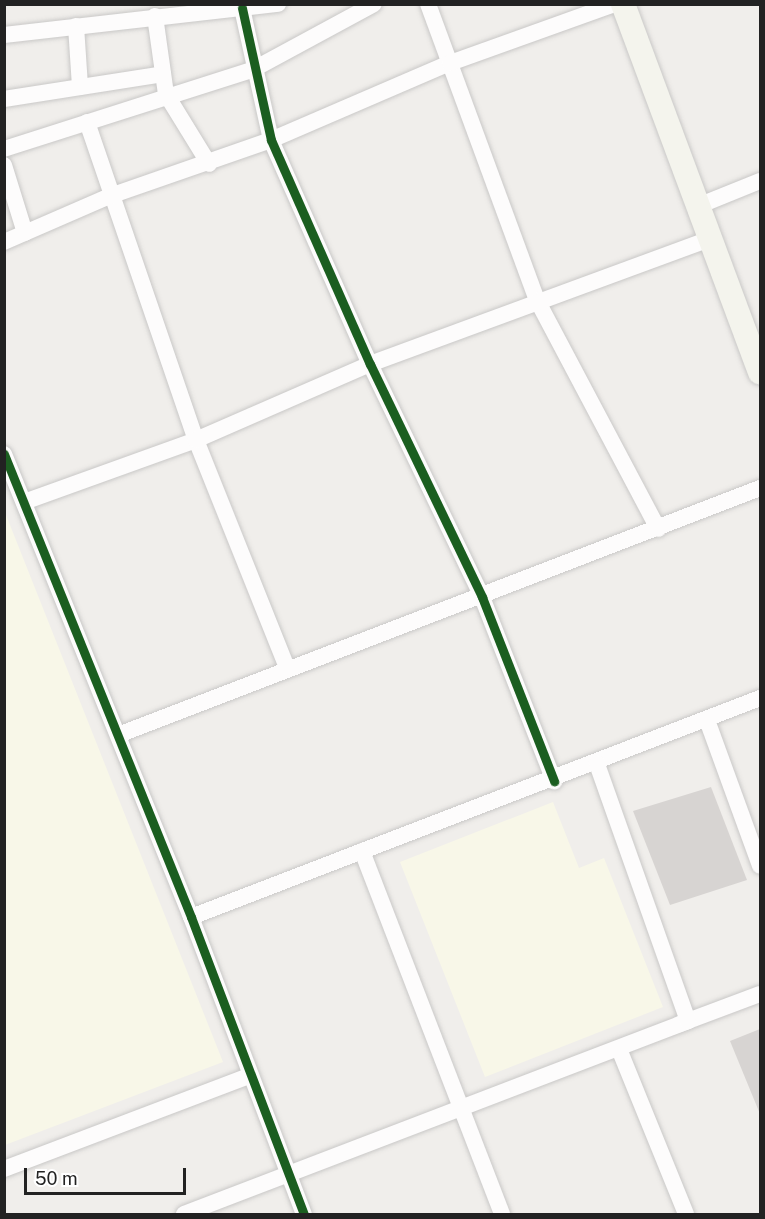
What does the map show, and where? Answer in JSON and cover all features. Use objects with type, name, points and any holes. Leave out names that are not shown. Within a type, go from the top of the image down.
[{"type":"main road","points":[[623,4],[760,372]]},
{"type":"street","points":[[4,35],[199,9],[278,4]]},
{"type":"street","points":[[4,149],[166,94],[254,69],[374,4]]},
{"type":"street","points":[[428,4],[537,300],[658,529]]},
{"type":"street","points":[[4,242],[110,196],[209,164],[271,140],[450,63],[615,4]]},
{"type":"street","points":[[242,8],[271,140],[370,364],[482,597],[554,781]]},
{"type":"street","points":[[155,16],[166,94],[209,164]]},
{"type":"street","points":[[76,26],[80,87]]},
{"type":"street","points":[[4,99],[163,74]]},
{"type":"street","points":[[87,122],[110,196],[196,440],[287,668]]},
{"type":"street","points":[[4,165],[25,233]]},
{"type":"street","points":[[698,206],[760,182]]},
{"type":"street","points":[[24,502],[196,440],[370,364],[537,300],[712,238]]},
{"type":"street","points":[[4,454],[191,917],[304,1215]]},
{"type":"street","points":[[118,735],[287,668],[482,597],[760,488]]},
{"type":"street","points":[[191,917],[554,781],[760,698]]},
{"type":"street","points":[[707,720],[760,866]]},
{"type":"street","points":[[597,764],[688,1021],[677,1025]]},
{"type":"street","points":[[363,851],[502,1215]]},
{"type":"street","points":[[184,1215],[289,1172],[463,1110],[760,994]]},
{"type":"street","points":[[619,1049],[686,1215]]},
{"type":"street","points":[[4,1169],[251,1075]]},
{"type":"shaded area","points":[[4,510],[223,1062],[5,1145],[4,1145]]},
{"type":"shaded area","points":[[553,802],[579,868],[604,858],[663,1007],[485,1077],[400,862]]},
{"type":"building","points":[[711,787],[747,880],[670,905],[633,811]]},
{"type":"building","points":[[760,1029],[760,1114],[730,1041]]},
{"type":"cycle path","points":[[242,8],[271,140],[370,364],[482,597],[554,781]]},
{"type":"cycle path","points":[[4,454],[191,917],[304,1214]]}]
